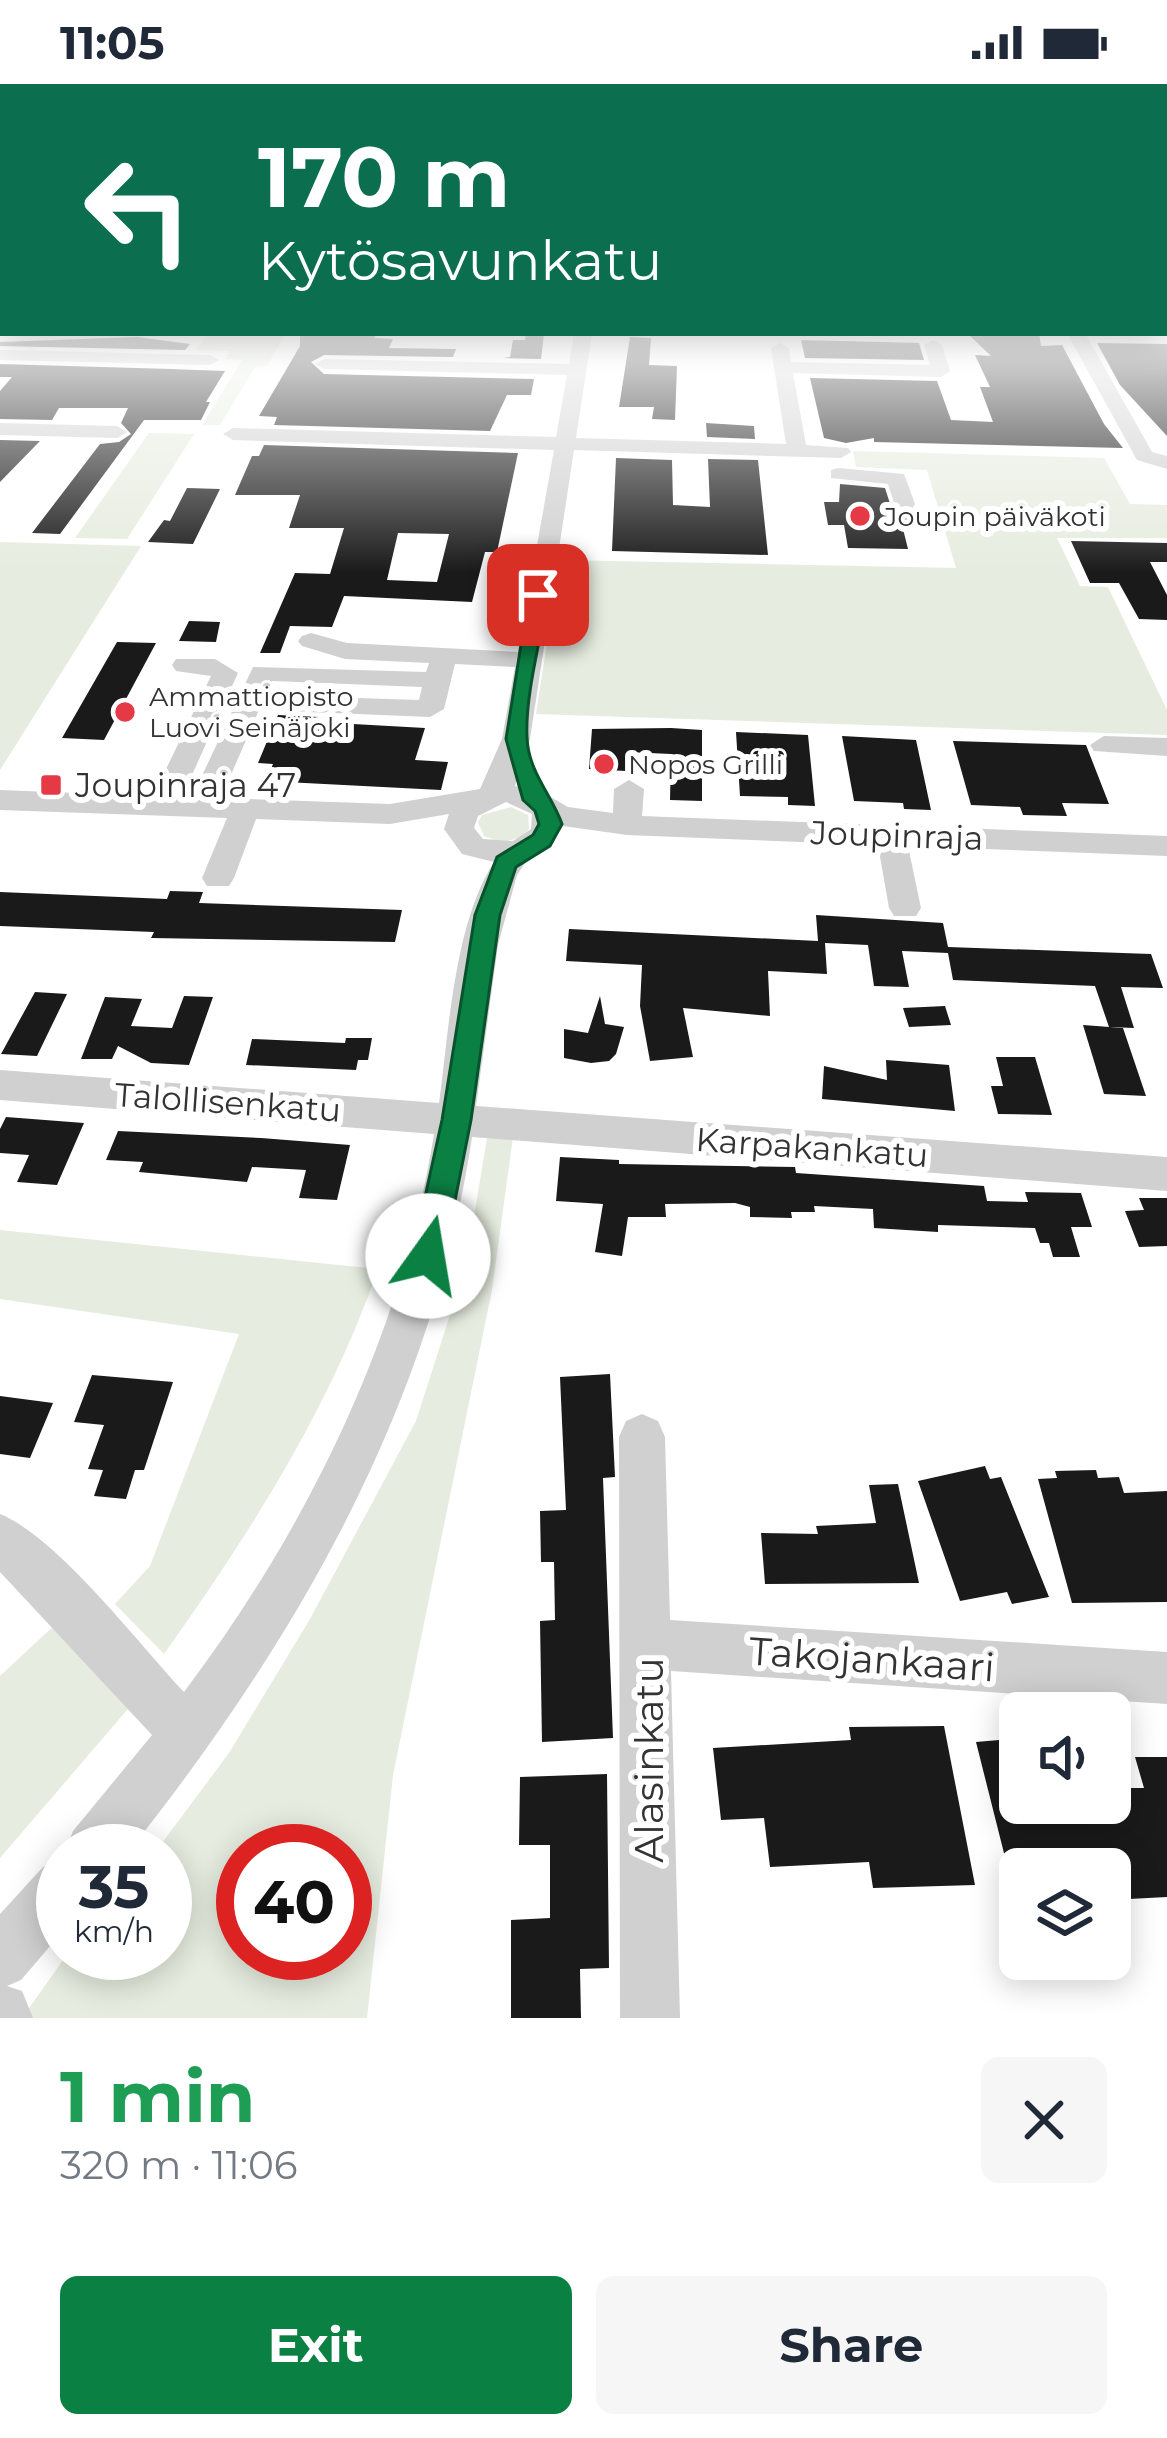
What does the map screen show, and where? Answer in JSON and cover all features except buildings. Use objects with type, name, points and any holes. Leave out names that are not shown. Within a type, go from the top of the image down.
[{"type":"street","points":[[488,915],[463,812],[500,786],[516,739],[573,393]]},
{"type":"street","points":[[798,393],[807,459]]},
{"type":"street","points":[[1109,393],[1144,456],[1167,464]]},
{"type":"street","points":[[0,429],[117,432]]},
{"type":"street","points":[[233,434],[564,444],[838,460],[897,478],[904,505]]},
{"type":"street","points":[[784,473],[807,459]]},
{"type":"street","points":[[311,640],[441,668],[529,659]]},
{"type":"street","points":[[163,806],[225,673],[215,667],[184,664]]},
{"type":"street","points":[[202,808],[249,702],[430,709],[441,668]]},
{"type":"street","points":[[114,1824],[247,1654],[308,1552],[376,1412],[413,1313],[456,1120],[488,915],[506,862],[551,824],[516,739]]},
{"type":"street","points":[[1104,745],[1167,747]]},
{"type":"street","points":[[627,825],[629,789]]},
{"type":"street","points":[[0,800],[389,814],[485,797]]},
{"type":"street","name":"Joupinraja","points":[[485,797],[627,825],[1167,846]]},
{"type":"street","points":[[218,878],[245,810]]},
{"type":"street","points":[[389,814],[466,838]]},
{"type":"street","name":"Joupinraja","points":[[466,838],[529,847],[627,825]]},
{"type":"street","points":[[892,835],[904,908]]},
{"type":"street","name":"Talollisenkatu","points":[[0,1085],[456,1120]]},
{"type":"street","name":"Karpakankatu","points":[[456,1120],[1167,1174]]},
{"type":"street","name":"Alasinkatu","points":[[642,1437],[650,2018]]},
{"type":"street","points":[[0,1538],[56,1591],[186,1732]]},
{"type":"street","name":"Takojankaari","points":[[648,1644],[1167,1678]]},
{"type":"street","points":[[0,1959],[36,1918]]},
{"type":"shaded area","points":[[222,393],[239,393],[220,425],[202,425]]},
{"type":"shaded area","points":[[149,433],[194,434],[127,539],[75,538]]},
{"type":"shaded area","points":[[853,451],[1104,458],[1130,504],[1167,505],[1167,538],[1057,538],[1080,586],[1108,587],[1167,710],[1167,735],[536,714],[560,560],[956,568],[927,470],[856,467]]},
{"type":"shaded area","points":[[0,542],[141,546],[0,770]]},
{"type":"shaded area","points":[[511,807],[528,815],[529,829],[508,840],[484,836],[478,822],[482,815]]},
{"type":"shaded area","points":[[513,1137],[492,1290],[393,1775],[372,1971],[372,1824],[216,1824],[216,1980],[371,1980],[367,2018],[22,2018],[49,1980],[192,1980],[192,1824],[176,1824],[229,1753],[310,1619],[416,1421],[466,1265],[487,1138]]},
{"type":"shaded area","points":[[0,1230],[378,1269],[336,1372],[285,1469],[164,1654],[115,1604],[150,1566],[239,1334],[0,1299]]},
{"type":"shaded area","points":[[59,1621],[133,1703],[0,1858],[0,1676]]},
{"type":"place","name":"Joupin päiväkoti","points":[[860,516]]},
{"type":"place","name":"Ammattiopisto Luovi Seinäjoki","points":[[125,712]]},
{"type":"place","name":"Nopos Grilli","points":[[604,764]]},
{"type":"place","name":"Joupinraja 47","points":[[51,785]]},
{"type":"route","points":[[428,1256],[456,1120],[488,915],[506,862],[542,841],[551,824],[545,808],[534,800],[516,739],[538,595]]}]
